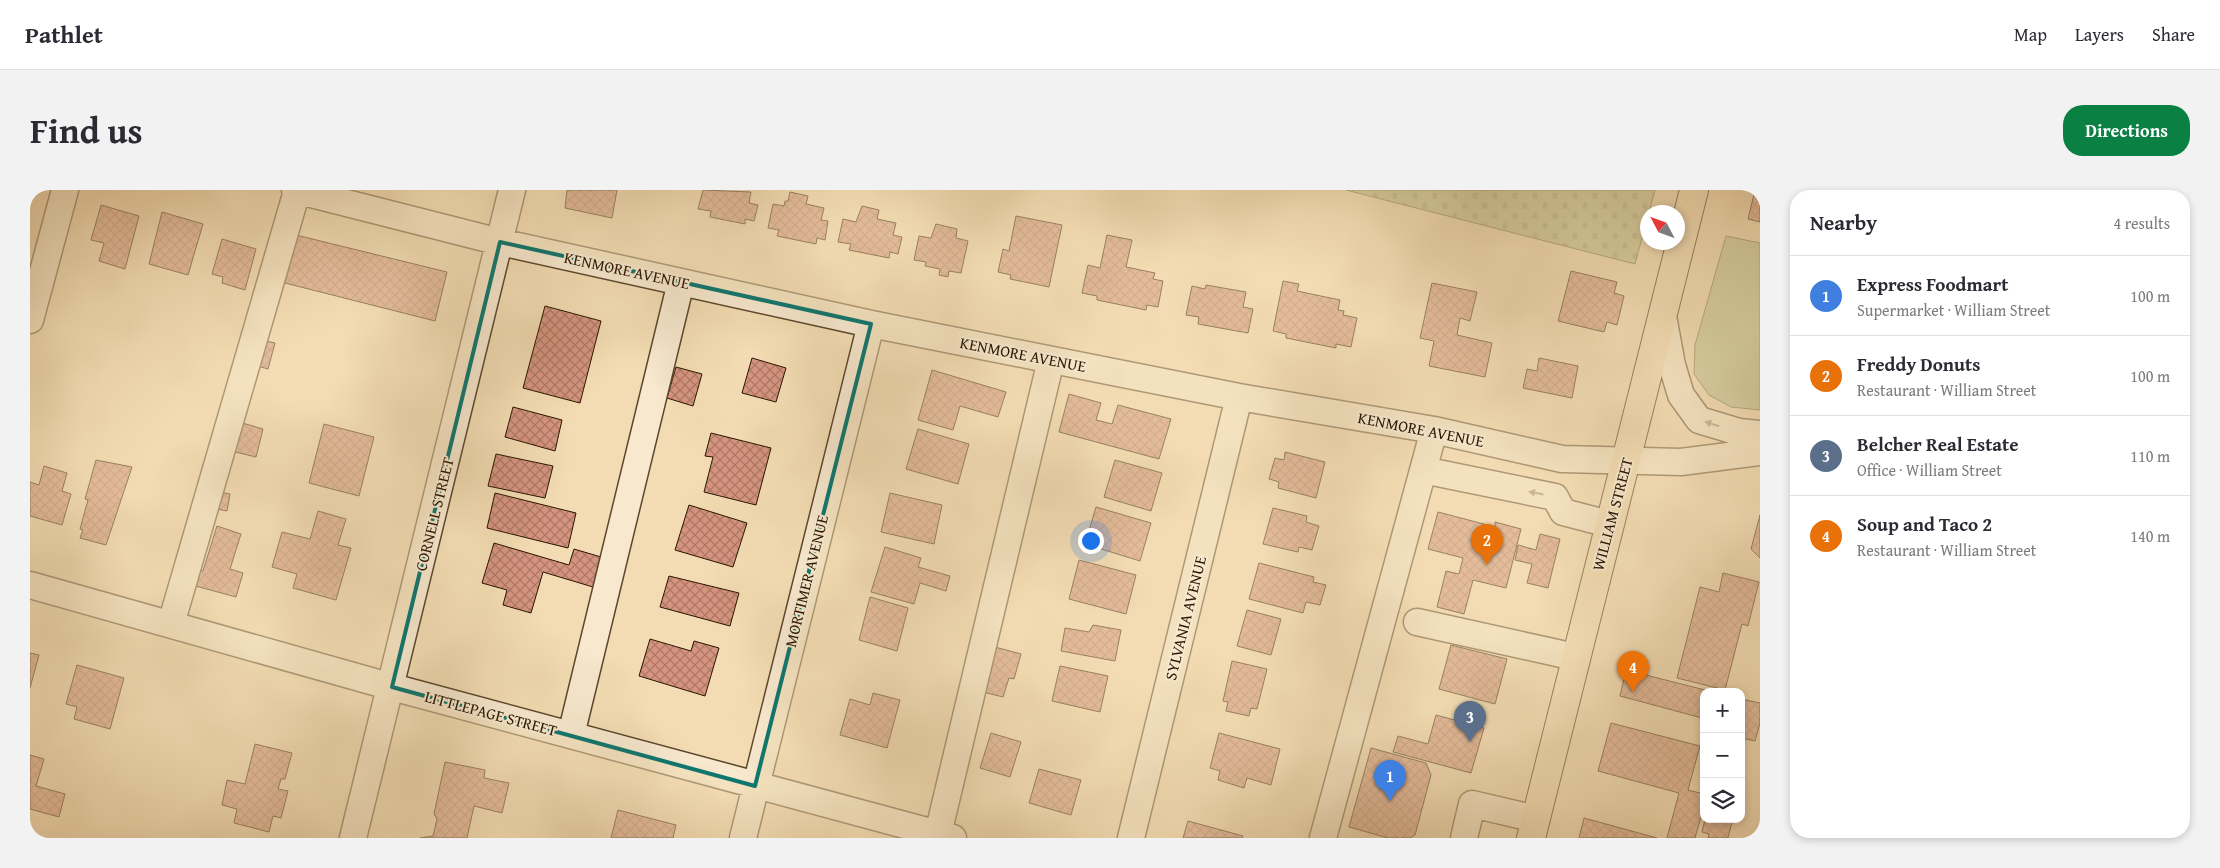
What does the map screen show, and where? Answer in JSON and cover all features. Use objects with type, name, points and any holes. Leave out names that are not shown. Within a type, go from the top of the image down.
[{"type":"main road","name":"WILLIAM STREET","points":[[1533,829],[1575,656],[1694,190]]},
{"type":"street","points":[[30,320],[65,190]]},
{"type":"street","points":[[170,624],[296,190]]},
{"type":"street","name":"KENMORE AVENUE","points":[[296,190],[500,242],[870,324],[1239,397],[1434,430],[1562,458],[1626,462],[1681,462],[1760,452]]},
{"type":"street","name":"CORNELL STREET","points":[[353,838],[392,686],[512,190]]},
{"type":"street","points":[[571,735],[681,282]]},
{"type":"street","points":[[1663,316],[1672,365],[1681,395],[1699,420],[1739,432],[1760,434]]},
{"type":"street","name":"MORTIMER AVENUE","points":[[743,838],[870,324]]},
{"type":"street","points":[[945,836],[1051,360]]},
{"type":"street","name":"SYLVANIA AVENUE","points":[[1131,838],[1239,397]]},
{"type":"street","points":[[1323,838],[1434,430]]},
{"type":"street","points":[[1423,470],[1555,497],[1563,512],[1609,524]]},
{"type":"street","name":"LITTLEPAGE STREET","points":[[30,585],[755,786],[945,836]]},
{"type":"street","points":[[1417,622],[1575,656]]},
{"type":"street","points":[[1464,838],[1472,804],[1533,829]]},
{"type":"highlighted area","points":[[500,242],[871,324],[755,786],[392,687]]},
{"type":"green space","points":[[1346,190],[1655,190],[1651,205],[1640,205],[1640,246],[1635,264]]},
{"type":"green space","points":[[1726,236],[1760,243],[1760,410],[1731,407],[1709,395],[1694,374],[1695,345]]},
{"type":"building","points":[[567,190],[617,190],[612,218],[565,208]]},
{"type":"building","points":[[703,190],[751,192],[749,203],[758,205],[754,221],[745,219],[745,224],[710,217],[711,211],[698,209]]},
{"type":"building","points":[[1755,190],[1760,190],[1760,222],[1748,219]]},
{"type":"building","points":[[790,192],[808,196],[806,204],[824,208],[821,220],[828,221],[825,240],[817,238],[816,244],[777,236],[779,230],[768,228],[773,204],[784,206],[785,201],[788,201]]},
{"type":"building","points":[[101,205],[139,216],[125,269],[99,261],[104,243],[91,240]]},
{"type":"building","points":[[862,206],[879,210],[877,219],[896,223],[893,235],[902,237],[898,254],[890,252],[889,258],[849,250],[851,244],[838,242],[843,219],[856,222]]},
{"type":"building","points":[[162,212],[203,224],[188,275],[149,264]]},
{"type":"building","points":[[1016,216],[1062,225],[1049,287],[1010,279],[1011,275],[998,272],[1003,249],[1009,251]]},
{"type":"building","points":[[936,224],[957,229],[956,238],[968,241],[961,273],[949,271],[948,277],[939,275],[940,269],[925,266],[926,262],[914,260],[919,236],[931,238]]},
{"type":"building","points":[[296,235],[447,272],[435,321],[285,283]]},
{"type":"building","points":[[1107,235],[1132,240],[1126,267],[1155,273],[1153,279],[1163,281],[1158,307],[1147,305],[1146,310],[1097,300],[1097,296],[1082,293],[1088,265],[1100,268]]},
{"type":"building","points":[[222,239],[256,249],[245,290],[222,283],[223,277],[212,274]]},
{"type":"building","points":[[1571,271],[1617,282],[1614,293],[1624,296],[1617,325],[1607,322],[1604,332],[1558,321]]},
{"type":"building","points":[[1283,281],[1299,284],[1297,291],[1340,300],[1338,310],[1344,311],[1343,315],[1357,318],[1351,347],[1336,344],[1336,348],[1286,338],[1286,334],[1273,331]]},
{"type":"building","points":[[1432,283],[1477,292],[1470,321],[1460,318],[1457,335],[1492,343],[1485,377],[1429,366],[1434,341],[1420,338]]},
{"type":"building","points":[[1206,285],[1246,292],[1243,307],[1253,309],[1248,333],[1198,324],[1199,317],[1186,315],[1192,286],[1205,289]]},
{"type":"building","points":[[545,306],[601,321],[580,403],[523,388]]},
{"type":"building","points":[[261,340],[275,343],[268,369],[254,365]]},
{"type":"building","points":[[752,358],[786,368],[776,402],[742,393]]},
{"type":"building","points":[[1539,358],[1578,366],[1572,398],[1523,388],[1527,369],[1537,371]]},
{"type":"building","points":[[676,367],[702,374],[693,406],[667,398]]},
{"type":"building","points":[[932,370],[1006,392],[998,417],[960,406],[953,430],[918,420]]},
{"type":"building","points":[[1069,394],[1101,403],[1096,420],[1112,424],[1118,405],[1171,419],[1159,459],[1059,432]]},
{"type":"building","points":[[513,407],[562,420],[555,451],[505,437]]},
{"type":"building","points":[[239,422],[263,429],[256,457],[231,451]]},
{"type":"building","points":[[324,424],[374,437],[359,496],[309,483]]},
{"type":"building","points":[[918,429],[969,444],[958,484],[906,469]]},
{"type":"building","points":[[711,433],[771,448],[756,505],[704,492],[713,457],[705,456]]},
{"type":"building","points":[[1285,452],[1325,462],[1316,498],[1278,488],[1279,482],[1269,479],[1275,458],[1284,460]]},
{"type":"building","points":[[496,454],[553,466],[545,498],[488,486]]},
{"type":"building","points":[[96,460],[132,467],[106,545],[80,538],[83,530],[80,529],[88,500],[85,499]]},
{"type":"building","points":[[1115,460],[1162,473],[1151,511],[1104,497]]},
{"type":"building","points":[[44,466],[67,473],[62,491],[71,494],[62,525],[30,516],[30,482],[39,485]]},
{"type":"building","points":[[220,492],[230,494],[227,511],[217,509]]},
{"type":"building","points":[[495,493],[576,513],[568,548],[487,528]]},
{"type":"building","points":[[890,493],[942,505],[934,544],[881,532]]},
{"type":"building","points":[[689,505],[747,523],[733,567],[675,550]]},
{"type":"building","points":[[1096,507],[1151,523],[1140,561],[1085,544]]},
{"type":"building","points":[[1273,508],[1307,516],[1306,522],[1319,526],[1312,550],[1299,547],[1298,552],[1263,544]]},
{"type":"building","points":[[318,511],[346,519],[338,545],[351,548],[336,600],[293,588],[297,574],[272,567],[282,532],[310,539]]},
{"type":"building","points":[[1438,512],[1495,527],[1495,522],[1521,529],[1506,588],[1473,580],[1464,614],[1437,607],[1446,571],[1459,574],[1463,558],[1428,549]]},
{"type":"building","points":[[1760,515],[1760,558],[1751,549]]},
{"type":"building","points":[[217,526],[241,534],[230,569],[243,573],[236,597],[192,585],[197,569],[203,571]]},
{"type":"building","points":[[1540,534],[1560,539],[1548,588],[1527,583],[1532,564],[1515,560],[1518,545],[1536,550]]},
{"type":"building","points":[[494,543],[569,565],[574,549],[601,557],[593,587],[543,572],[531,613],[503,605],[507,590],[482,583]]},
{"type":"building","points":[[885,547],[921,558],[918,567],[950,576],[946,591],[920,583],[914,604],[871,592]]},
{"type":"building","points":[[1079,560],[1136,575],[1126,614],[1069,599]]},
{"type":"building","points":[[1259,563],[1314,577],[1313,582],[1326,585],[1320,605],[1306,602],[1303,613],[1249,599]]},
{"type":"building","points":[[1723,573],[1759,582],[1748,626],[1742,624],[1726,688],[1717,688],[1677,678],[1700,587],[1719,592]]},
{"type":"building","points":[[669,576],[739,593],[730,626],[660,607]]},
{"type":"building","points":[[870,597],[908,608],[897,651],[859,640]]},
{"type":"building","points":[[1247,610],[1281,619],[1271,655],[1237,646]]},
{"type":"building","points":[[1093,625],[1121,630],[1115,661],[1061,651],[1065,628],[1089,632]]},
{"type":"building","points":[[650,639],[691,651],[694,641],[719,648],[705,696],[639,676]]},
{"type":"building","points":[[1451,645],[1507,659],[1495,704],[1439,689]]},
{"type":"building","points":[[991,646],[1021,654],[1014,679],[1009,678],[1003,697],[979,691]]},
{"type":"building","points":[[30,653],[39,655],[30,688]]},
{"type":"building","points":[[1232,661],[1267,669],[1257,709],[1251,708],[1249,716],[1226,711],[1228,702],[1223,701]]},
{"type":"building","points":[[77,665],[124,678],[110,729],[74,719],[77,707],[66,704]]},
{"type":"building","points":[[1060,666],[1108,676],[1100,712],[1052,701]]},
{"type":"building","points":[[1626,670],[1700,689],[1700,717],[1620,696]]},
{"type":"building","points":[[873,693],[900,700],[887,748],[840,735],[850,699],[870,705]]},
{"type":"building","points":[[1745,700],[1760,703],[1760,723],[1755,741],[1745,739]]},
{"type":"building","points":[[1436,715],[1484,728],[1471,773],[1393,752],[1398,736],[1428,744]]},
{"type":"building","points":[[1611,723],[1700,746],[1688,790],[1700,793],[1700,820],[1695,838],[1667,838],[1679,793],[1598,771]]},
{"type":"building","points":[[991,733],[1021,742],[1010,777],[980,768]]},
{"type":"building","points":[[1219,733],[1280,749],[1271,785],[1247,778],[1244,788],[1218,780],[1220,771],[1210,768]]},
{"type":"building","points":[[255,744],[292,753],[285,779],[281,779],[278,789],[288,791],[281,818],[273,816],[269,832],[234,823],[237,809],[222,805],[227,780],[245,784]]},
{"type":"building","points":[[1371,748],[1426,763],[1431,775],[1415,835],[1410,838],[1388,838],[1349,827]]},
{"type":"building","points":[[30,755],[44,759],[36,786],[65,794],[59,817],[30,809]]},
{"type":"building","points":[[445,762],[485,770],[484,778],[509,783],[502,813],[474,806],[467,838],[420,838],[433,836],[437,819],[434,814]]},
{"type":"building","points":[[1039,769],[1081,780],[1071,815],[1029,803]]},
{"type":"building","points":[[618,810],[676,825],[673,838],[611,838]]},
{"type":"building","points":[[1584,818],[1657,838],[1579,838]]},
{"type":"building","points":[[1188,821],[1243,836],[1242,838],[1183,838]]},
{"type":"building","points":[[1704,823],[1732,823],[1728,838],[1708,838],[1709,834],[1702,832]]},
{"type":"place","name":"Freddy Donuts","points":[[1487,565]]},
{"type":"place","name":"Soup and Taco 2","points":[[1633,692]]},
{"type":"place","name":"Belcher Real Estate","points":[[1470,742]]},
{"type":"place","name":"Express Foodmart","points":[[1390,801]]}]
